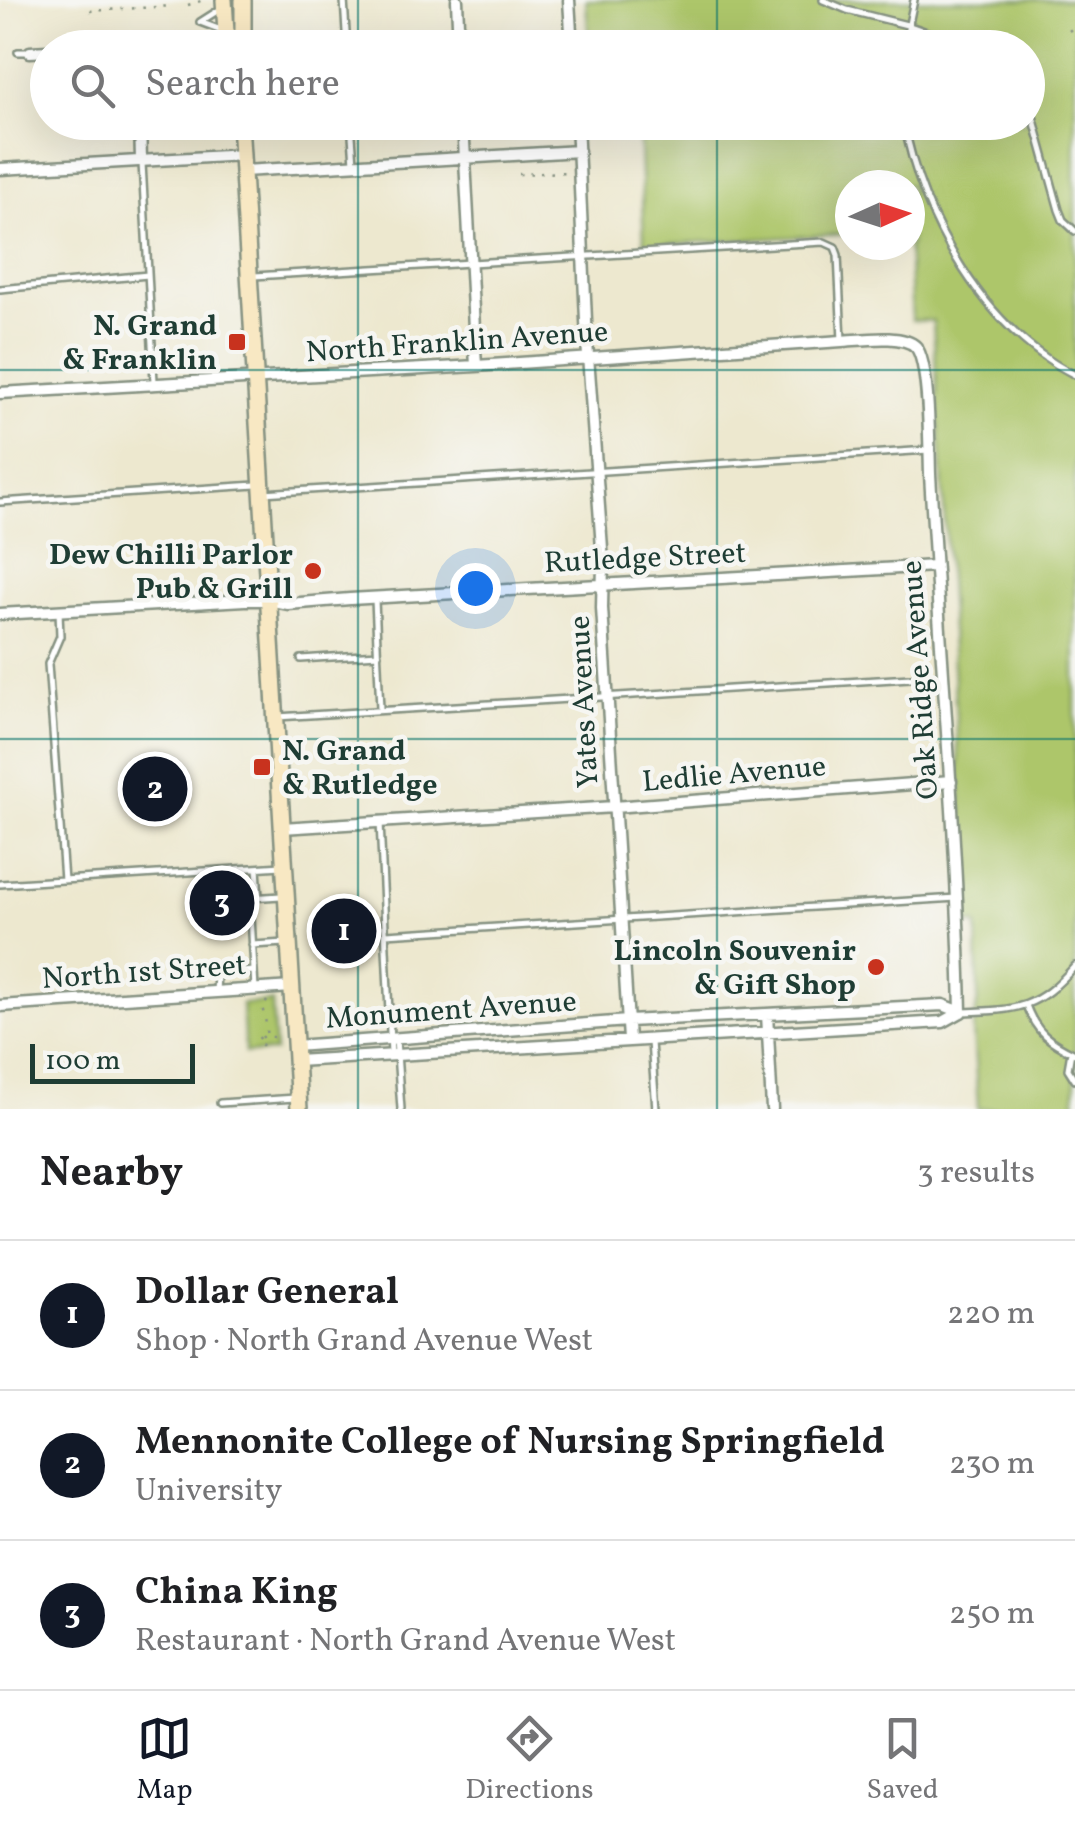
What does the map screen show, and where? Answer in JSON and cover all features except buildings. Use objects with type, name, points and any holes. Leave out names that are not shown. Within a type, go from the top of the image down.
[{"type":"main road","points":[[242,0],[243,30]]},
{"type":"main road","points":[[224,3],[230,30]]},
{"type":"main road","points":[[241,140],[299,1103]]},
{"type":"street","points":[[457,0],[458,30]]},
{"type":"street","points":[[569,0],[571,30]]},
{"type":"street","points":[[24,52],[30,52]]},
{"type":"street","points":[[141,140],[142,160]]},
{"type":"street","points":[[464,140],[476,366]]},
{"type":"street","name":"Yates Avenue","points":[[578,140],[629,1040]]},
{"type":"street","points":[[0,169],[142,160],[354,164],[578,151]]},
{"type":"street","name":"North Franklin Avenue","points":[[0,393],[842,340],[894,339],[916,347]]},
{"type":"street","name":"Oak Ridge Avenue","points":[[916,347],[922,358],[929,450],[951,781],[961,1012]]},
{"type":"street","name":"Rutledge Street","points":[[0,614],[205,601],[268,600],[288,604],[935,566]]},
{"type":"street","name":"Ledlie Avenue","points":[[282,828],[951,781]]},
{"type":"street","name":"North 1st Street","points":[[0,1006],[292,987]]},
{"type":"street","name":"Monument Avenue","points":[[296,1053],[393,1039],[628,1021],[943,1005],[961,1012]]},
{"type":"street","name":"Monument Avenue","points":[[296,1053],[394,1054],[943,1022],[961,1012]]},
{"type":"street","points":[[767,1014],[772,1109]]},
{"type":"street","points":[[507,1029],[508,1047]]},
{"type":"lane","points":[[344,0],[346,30]]},
{"type":"lane","points":[[822,0],[919,30]]},
{"type":"lane","points":[[906,30],[914,0]]},
{"type":"lane","points":[[214,30],[200,22],[224,3]]},
{"type":"lane","points":[[353,140],[354,164]]},
{"type":"lane","points":[[908,140],[930,208],[973,284],[1012,332],[1075,375]]},
{"type":"lane","points":[[1040,140],[1059,210],[1075,232]]},
{"type":"lane","points":[[142,160],[154,384]]},
{"type":"lane","points":[[249,277],[824,242],[835,247],[838,255],[842,340]]},
{"type":"lane","points":[[0,290],[148,275]]},
{"type":"lane","points":[[0,502],[597,472],[929,450]]},
{"type":"lane","points":[[375,597],[380,709]]},
{"type":"lane","points":[[58,610],[60,636],[48,664],[64,880]]},
{"type":"lane","points":[[301,659],[378,654]]},
{"type":"lane","points":[[275,717],[943,676]]},
{"type":"lane","points":[[380,822],[400,1109]]},
{"type":"lane","points":[[0,884],[284,866]]},
{"type":"lane","points":[[257,868],[259,897]]},
{"type":"lane","points":[[224,870],[226,884],[250,898],[286,896]]},
{"type":"lane","points":[[250,898],[255,989]]},
{"type":"lane","points":[[386,934],[956,898]]},
{"type":"lane","points":[[252,945],[289,943]]},
{"type":"lane","points":[[961,1012],[1026,1006],[1054,989],[1075,966]]},
{"type":"lane","points":[[216,992],[217,974],[254,970]]},
{"type":"lane","points":[[1026,1006],[1039,1032],[1073,1053],[1068,1069],[1075,1080]]},
{"type":"lane","points":[[651,1039],[656,1109]]},
{"type":"lane","points":[[220,1103],[299,1103]]},
{"type":"path","points":[[188,5],[204,0]]},
{"type":"path","points":[[90,11],[173,6]]},
{"type":"path","points":[[1069,31],[1075,26]]},
{"type":"path","points":[[519,174],[567,172]]},
{"type":"path","points":[[267,1001],[261,1007],[266,1016],[266,1036],[276,1037]]},
{"type":"green space","points":[[586,0],[1075,0],[1075,1109],[978,1109],[973,1030],[978,998],[977,925],[968,924],[933,321],[912,320],[909,260],[925,260],[925,170],[835,170],[835,235],[644,245],[640,140],[1045,140],[1045,30],[588,30]]},
{"type":"green space","points":[[272,1002],[275,1052],[245,1053],[242,1004]]},
{"type":"place","name":"N. Grand & Franklin","points":[[237,342]]},
{"type":"place","name":"Dew Chilli Parlor Pub & Grill","points":[[313,571]]},
{"type":"place","name":"N. Grand & Rutledge","points":[[262,767]]},
{"type":"place","name":"Mennonite College of Nursing Springfield","points":[[155,789]]},
{"type":"place","name":"China King","points":[[222,903]]},
{"type":"place","name":"Dollar General","points":[[344,931]]},
{"type":"place","name":"Lincoln Souvenir & Gift Shop","points":[[876,967]]}]
